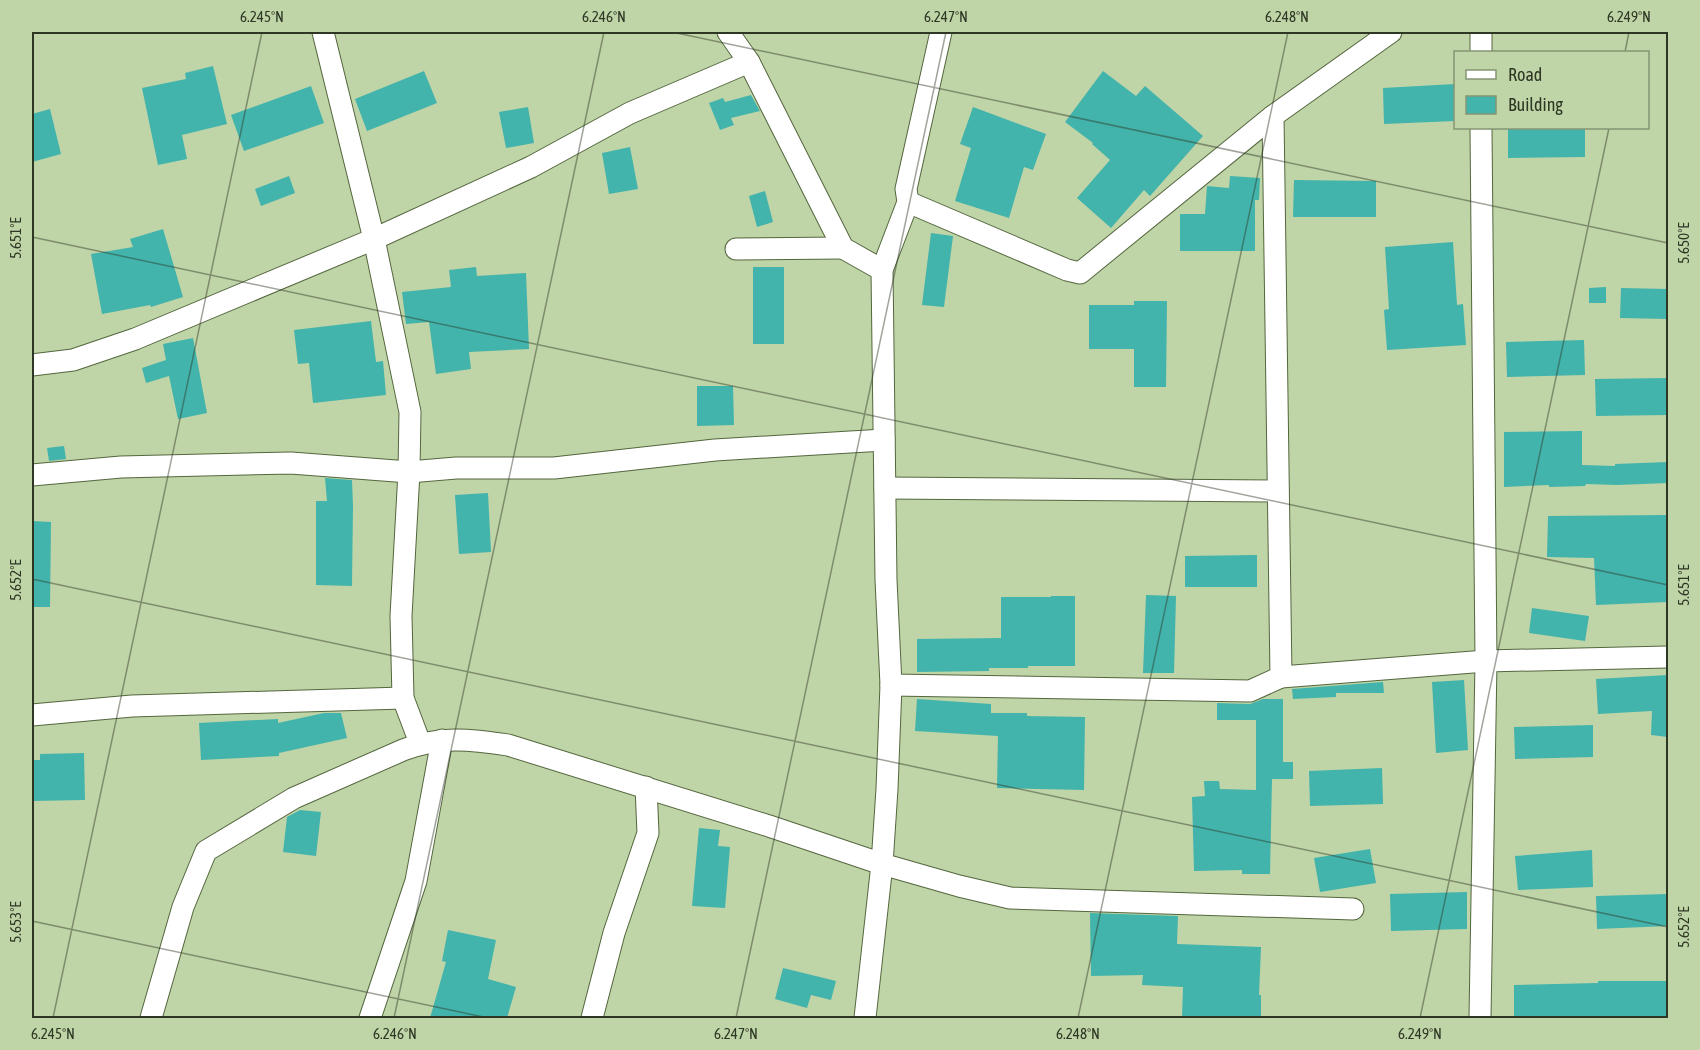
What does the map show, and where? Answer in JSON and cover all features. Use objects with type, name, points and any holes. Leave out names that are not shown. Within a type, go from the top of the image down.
[{"type":"street","points":[[323,32],[374,239],[410,412],[401,616],[403,698],[420,743]]},
{"type":"street","points":[[728,32],[749,62],[843,248]]},
{"type":"street","points":[[865,1018],[882,864],[891,685],[886,580],[882,270],[908,202],[906,189],[941,32]]},
{"type":"street","points":[[908,202],[1067,270],[1080,273],[1273,116],[1391,32]]},
{"type":"street","points":[[1481,32],[1481,51]]},
{"type":"street","points":[[32,365],[73,360],[135,339],[374,239],[531,167],[630,113],[749,62]]},
{"type":"street","points":[[1273,116],[1281,677]]},
{"type":"street","points":[[1480,1018],[1486,661],[1481,129]]},
{"type":"street","points":[[736,249],[843,248],[882,270]]},
{"type":"street","points":[[32,475],[121,467],[291,463],[409,472],[456,468],[554,468],[715,450],[884,440]]},
{"type":"street","points":[[885,488],[1278,491]]},
{"type":"street","points":[[891,685],[1250,691],[1281,677],[1486,661],[1668,657]]},
{"type":"street","points":[[32,715],[132,706],[403,698]]},
{"type":"street","points":[[151,1018],[183,907],[206,851],[294,798],[420,743],[442,741],[470,739],[508,745],[769,826],[882,864],[1010,898],[1353,909]]},
{"type":"street","points":[[370,1018],[416,881],[442,741]]},
{"type":"street","points":[[592,1018],[614,933],[648,834],[646,787]]},
{"type":"building","points":[[213,66],[227,124],[182,135],[187,159],[158,165],[142,88],[186,79],[185,73]]},
{"type":"building","points":[[424,71],[437,103],[367,131],[355,99]]},
{"type":"building","points":[[1103,71],[1136,96],[1145,86],[1203,136],[1150,196],[1144,190],[1111,228],[1077,198],[1110,160],[1093,143],[1065,122]]},
{"type":"building","points":[[1454,84],[1454,121],[1384,124],[1383,88]]},
{"type":"building","points":[[311,86],[324,123],[244,151],[231,115]]},
{"type":"building","points":[[751,95],[760,111],[731,118],[734,125],[720,130],[709,103],[723,98],[725,102]]},
{"type":"building","points":[[528,107],[534,143],[506,148],[499,112]]},
{"type":"building","points":[[973,107],[1046,134],[1033,170],[1024,167],[1009,218],[955,201],[971,148],[960,144]]},
{"type":"building","points":[[50,109],[61,154],[32,162],[32,114]]},
{"type":"building","points":[[1508,129],[1585,129],[1585,157],[1508,158]]},
{"type":"building","points":[[630,147],[638,189],[609,194],[602,153]]},
{"type":"building","points":[[289,176],[295,193],[261,206],[255,189]]},
{"type":"building","points":[[1230,176],[1260,178],[1259,200],[1255,200],[1255,251],[1180,251],[1180,214],[1205,214],[1207,186],[1229,188]]},
{"type":"building","points":[[1294,180],[1376,181],[1376,217],[1293,217]]},
{"type":"building","points":[[765,191],[773,222],[757,227],[749,196]]},
{"type":"building","points":[[163,229],[183,297],[151,307],[150,305],[102,314],[91,254],[133,247],[130,239]]},
{"type":"building","points":[[931,233],[953,236],[944,307],[922,305]]},
{"type":"building","points":[[1453,242],[1457,305],[1463,304],[1466,345],[1387,350],[1384,310],[1389,309],[1385,247]]},
{"type":"building","points":[[476,267],[477,276],[526,273],[529,349],[469,352],[471,369],[436,374],[429,322],[406,324],[402,292],[451,287],[449,270]]},
{"type":"building","points":[[753,267],[784,267],[784,344],[753,344]]},
{"type":"building","points":[[1606,287],[1606,303],[1589,303],[1589,288]]},
{"type":"building","points":[[1621,288],[1668,289],[1668,319],[1620,318]]},
{"type":"building","points":[[1134,301],[1167,301],[1166,387],[1134,387],[1134,349],[1089,349],[1089,305],[1134,305]]},
{"type":"building","points":[[371,321],[376,362],[383,361],[386,395],[313,403],[309,363],[298,364],[294,330]]},
{"type":"building","points":[[193,338],[207,413],[178,419],[169,376],[146,383],[142,368],[166,360],[163,344]]},
{"type":"building","points":[[1584,340],[1585,375],[1507,377],[1506,342]]},
{"type":"building","points":[[1667,378],[1667,415],[1596,416],[1595,379]]},
{"type":"building","points":[[697,386],[733,386],[734,425],[697,426]]},
{"type":"building","points":[[1582,431],[1582,465],[1615,466],[1615,464],[1668,462],[1668,483],[1504,487],[1504,432]]},
{"type":"building","points":[[64,446],[66,459],[49,461],[47,448]]},
{"type":"building","points":[[325,478],[352,480],[352,586],[316,585],[316,501],[327,501]]},
{"type":"building","points":[[488,493],[491,552],[459,554],[455,495]]},
{"type":"building","points":[[1668,515],[1668,602],[1596,605],[1594,558],[1547,557],[1548,516]]},
{"type":"building","points":[[32,521],[51,522],[50,607],[32,607]]},
{"type":"building","points":[[1257,555],[1257,587],[1185,587],[1185,556]]},
{"type":"building","points":[[1146,595],[1176,596],[1174,673],[1143,673]]},
{"type":"building","points":[[1075,596],[1075,666],[917,672],[917,639],[1001,638],[1001,597]]},
{"type":"building","points":[[1532,608],[1589,616],[1585,641],[1529,633]]},
{"type":"building","points":[[1668,675],[1668,737],[1651,735],[1652,711],[1598,714],[1596,679]]},
{"type":"building","points":[[1464,680],[1468,750],[1436,753],[1432,682]]},
{"type":"building","points":[[1383,682],[1384,693],[1336,693],[1336,697],[1293,699],[1292,689]]},
{"type":"building","points":[[917,699],[991,704],[991,713],[1085,717],[1084,790],[997,788],[998,736],[915,731]]},
{"type":"building","points":[[1263,699],[1283,699],[1283,762],[1293,762],[1293,779],[1272,779],[1270,874],[1242,874],[1242,870],[1194,871],[1192,797],[1205,796],[1204,781],[1219,781],[1220,789],[1256,790],[1256,720],[1217,720],[1217,703],[1250,704]]},
{"type":"building","points":[[324,713],[341,713],[347,738],[279,753],[279,756],[201,760],[199,723],[278,719],[278,723]]},
{"type":"building","points":[[1593,725],[1593,757],[1515,759],[1514,727]]},
{"type":"building","points":[[84,753],[85,800],[32,801],[32,760],[40,760],[40,754]]},
{"type":"building","points":[[1382,768],[1383,804],[1310,806],[1309,771]]},
{"type":"building","points":[[300,810],[321,812],[316,856],[283,852],[287,817]]},
{"type":"building","points":[[699,828],[720,830],[718,846],[730,847],[725,908],[692,906]]},
{"type":"building","points":[[1370,849],[1376,883],[1320,892],[1314,858]]},
{"type":"building","points":[[1592,850],[1593,887],[1518,890],[1515,856]]},
{"type":"building","points":[[1467,892],[1467,929],[1391,931],[1390,894]]},
{"type":"building","points":[[1668,894],[1668,926],[1597,929],[1596,896]]},
{"type":"building","points":[[1090,913],[1178,916],[1177,944],[1261,947],[1259,995],[1261,995],[1261,1018],[1182,1018],[1183,987],[1142,985],[1143,975],[1091,976]]},
{"type":"building","points":[[448,930],[496,940],[488,979],[516,987],[507,1018],[430,1018],[446,962],[442,961]]},
{"type":"building","points":[[783,968],[836,981],[831,1000],[811,995],[807,1008],[775,999]]},
{"type":"building","points":[[1598,981],[1668,981],[1668,1016],[1514,1018],[1514,985],[1598,983]]}]
